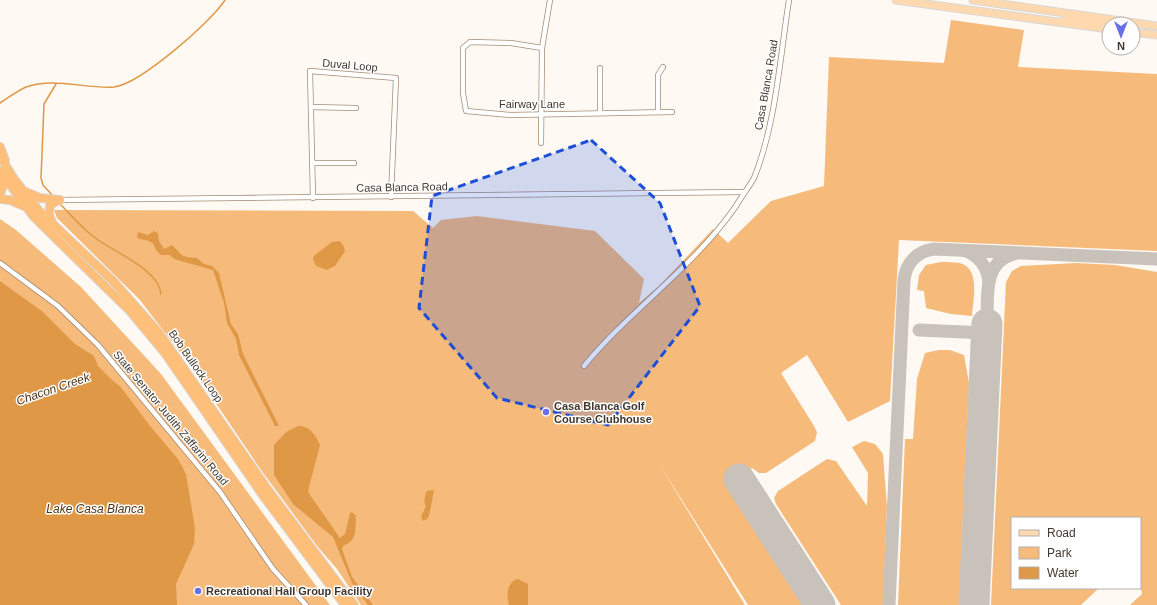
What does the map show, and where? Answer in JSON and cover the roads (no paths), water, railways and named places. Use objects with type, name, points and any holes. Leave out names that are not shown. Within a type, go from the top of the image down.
[{"type":"highway","points":[[0,147],[14,179]]},
{"type":"highway","name":"Bob Bullock Loop","points":[[0,156],[14,179],[53,226],[113,282],[159,333],[268,490],[354,605]]},
{"type":"highway","points":[[0,171],[3,185],[0,194]]},
{"type":"highway","name":"Bob Bullock Loop","points":[[0,171],[27,208],[108,288],[165,353],[270,505],[345,605]]},
{"type":"highway","points":[[23,190],[40,198],[60,200]]},
{"type":"highway","points":[[0,200],[15,201],[27,208]]},
{"type":"highway","points":[[53,226],[49,215],[50,205],[60,200]]},
{"type":"main road","points":[[896,0],[1101,28]]},
{"type":"main road","points":[[973,0],[1157,26]]},
{"type":"main road","points":[[1050,21],[1073,20],[1101,23]]},
{"type":"main road","points":[[1141,29],[1157,31]]},
{"type":"main road","points":[[1141,33],[1157,36]]},
{"type":"street","points":[[541,143],[542,48],[550,0]]},
{"type":"street","name":"Casa Blanca Road","points":[[584,366],[612,335],[698,253],[723,225],[753,179],[770,124],[789,0]]},
{"type":"street","name":"Fairway Lane","points":[[542,48],[511,43],[470,42],[463,48],[463,93],[466,111],[512,115],[541,113],[672,112]]},
{"type":"street","points":[[658,112],[658,75],[663,67]]},
{"type":"street","points":[[600,68],[600,113]]},
{"type":"street","name":"Duval Loop","points":[[313,198],[310,71],[396,78],[390,197]]},
{"type":"street","points":[[311,107],[356,108]]},
{"type":"street","points":[[312,163],[354,163]]},
{"type":"street","name":"Casa Blanca Road","points":[[60,200],[744,192]]},
{"type":"street","name":"State Senator Judith Zaffarini Road","points":[[0,263],[58,306],[98,345],[220,492],[273,569],[306,605]]},
{"type":"water","points":[[154,231],[158,233],[159,241],[164,249],[172,245],[182,255],[197,258],[204,264],[212,266],[219,273],[231,324],[238,334],[243,354],[279,426],[275,426],[239,355],[236,339],[227,323],[224,303],[213,270],[174,259],[170,255],[161,255],[152,243],[137,237],[138,232],[148,235]]},
{"type":"water","points":[[340,241],[345,251],[335,266],[327,270],[316,266],[313,259],[314,256],[332,242]]},
{"type":"water","name":"Lake Casa Blanca","points":[[0,281],[43,312],[75,344],[94,356],[98,366],[120,386],[150,426],[178,459],[186,474],[195,528],[194,544],[176,584],[177,605],[0,605]]},
{"type":"water","points":[[298,426],[306,427],[312,431],[320,445],[308,491],[310,495],[340,538],[345,534],[350,513],[352,512],[356,516],[355,534],[351,541],[343,546],[342,549],[352,577],[373,605],[368,605],[352,583],[333,537],[293,504],[274,475],[274,445],[286,432]]},
{"type":"water","points":[[434,490],[429,516],[423,521],[421,517],[426,506],[424,501],[427,491]]},
{"type":"water","points":[[518,579],[528,584],[528,605],[509,605],[508,589],[514,580]]},
{"type":"waterway","name":"Chacon Creek","points":[[0,103],[26,87],[37,84],[59,83],[114,87],[126,83],[157,64],[174,51],[191,36],[225,0]]},
{"type":"waterway","name":"Chacon Creek","points":[[53,196],[43,185],[41,178],[44,104],[56,84]]},
{"type":"waterway","name":"Chacon Creek","points":[[61,205],[94,237],[144,269],[158,285],[161,294]]},
{"type":"place","name":"Casa Blanca Golf Course Clubhouse","points":[[546,412]]},
{"type":"place","name":"Recreational Hall Group Facility","points":[[198,591]]}]
